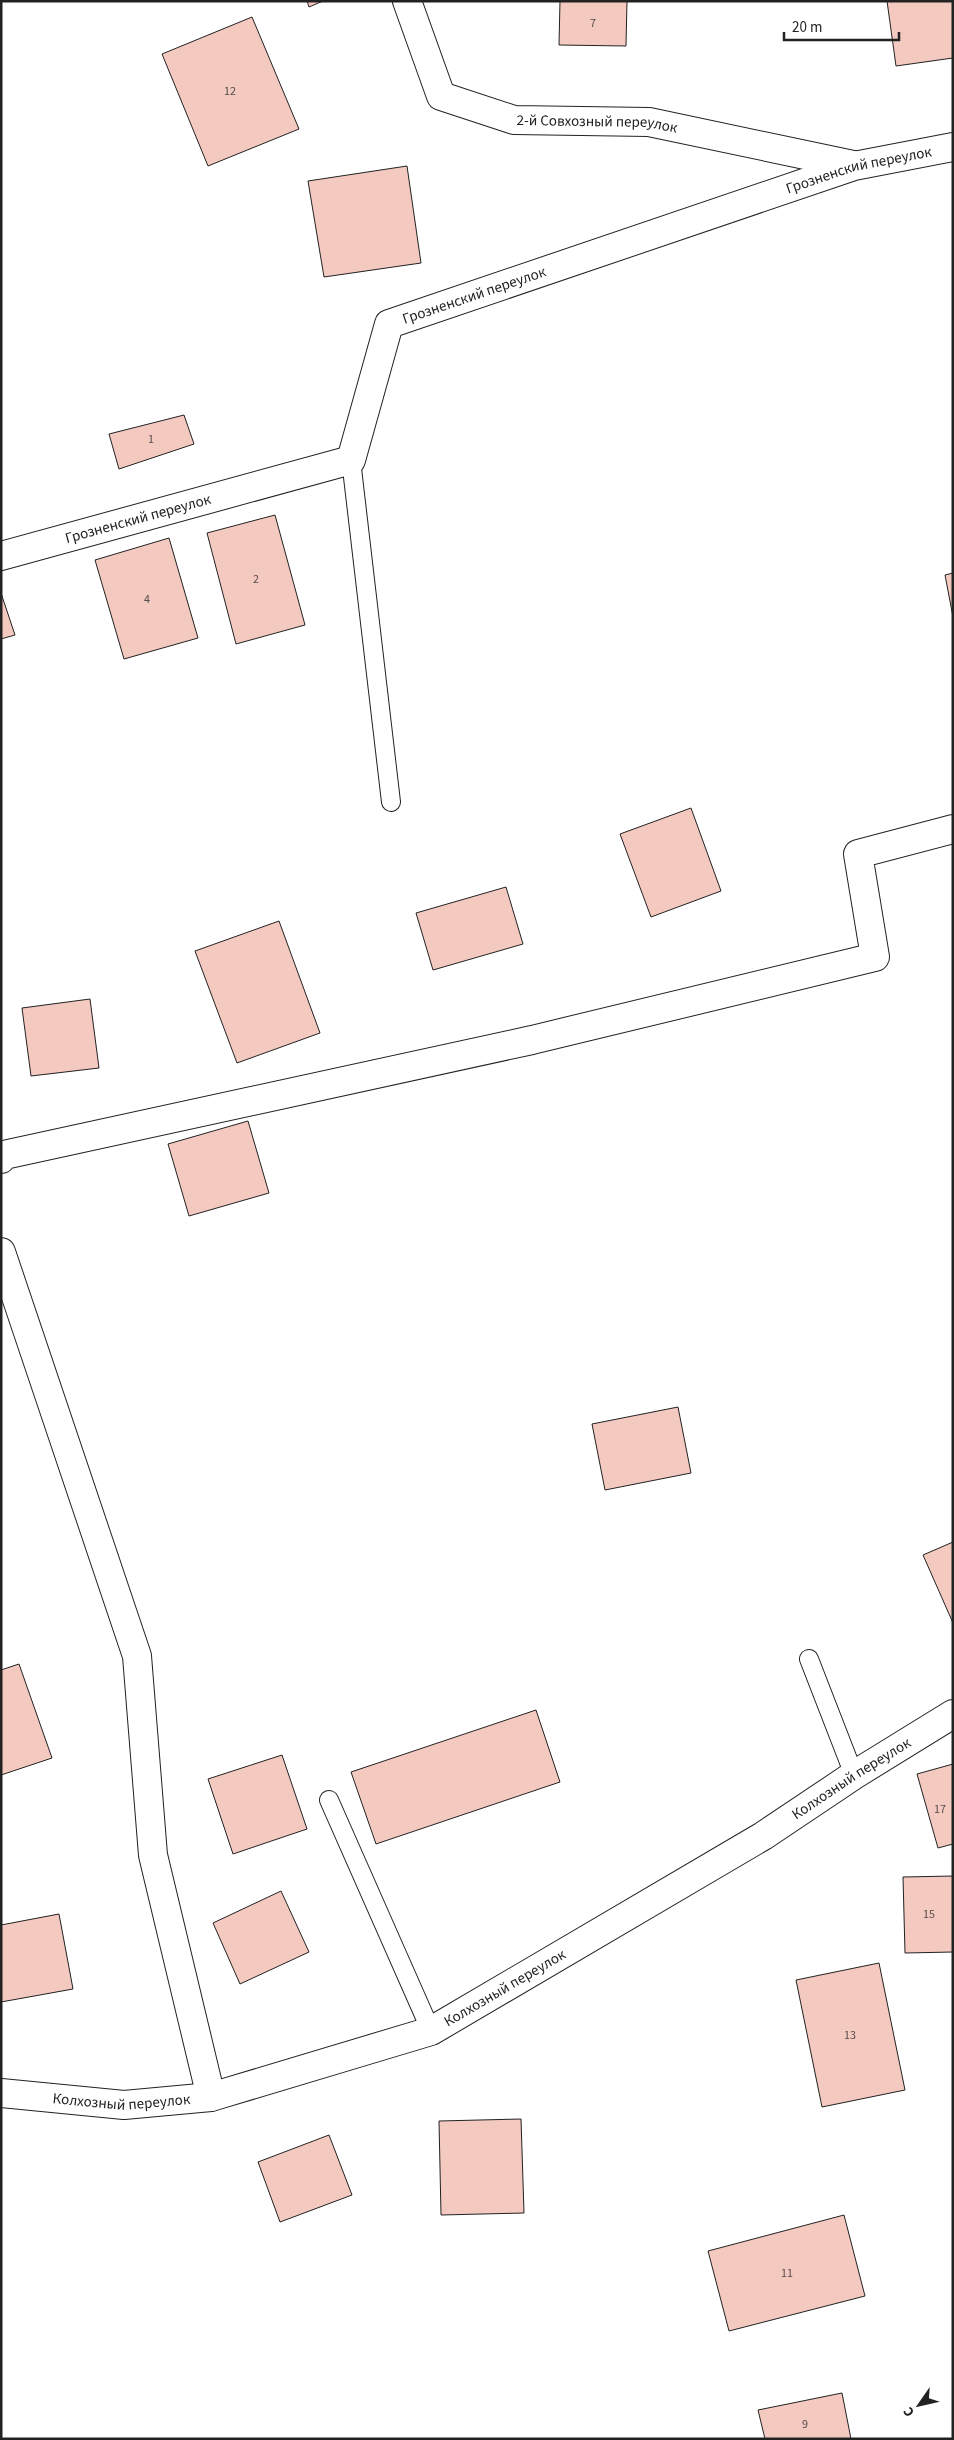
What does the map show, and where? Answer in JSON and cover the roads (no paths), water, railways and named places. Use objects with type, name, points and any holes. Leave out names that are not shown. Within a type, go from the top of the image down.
[{"type":"street","name":"2-й Совхозный переулок","points":[[407,1],[441,96],[514,120],[649,122],[854,166]]},
{"type":"street","name":"Грозненский переулок","points":[[1,556],[351,460],[389,324],[854,166],[953,147]]},
{"type":"street","points":[[1,1159],[4,1155],[532,1040],[875,957],[858,854],[953,829]]},
{"type":"street","points":[[1,1252],[137,1656],[153,1855],[210,2097]]},
{"type":"street","name":"Колхозный переулок","points":[[1,2093],[124,2105],[210,2097],[431,2031],[763,1836],[854,1775],[953,1714]]},
{"type":"lane","points":[[351,460],[391,802]]},
{"type":"lane","points":[[809,1659],[854,1775]]},
{"type":"lane","points":[[329,1800],[431,2031]]}]
